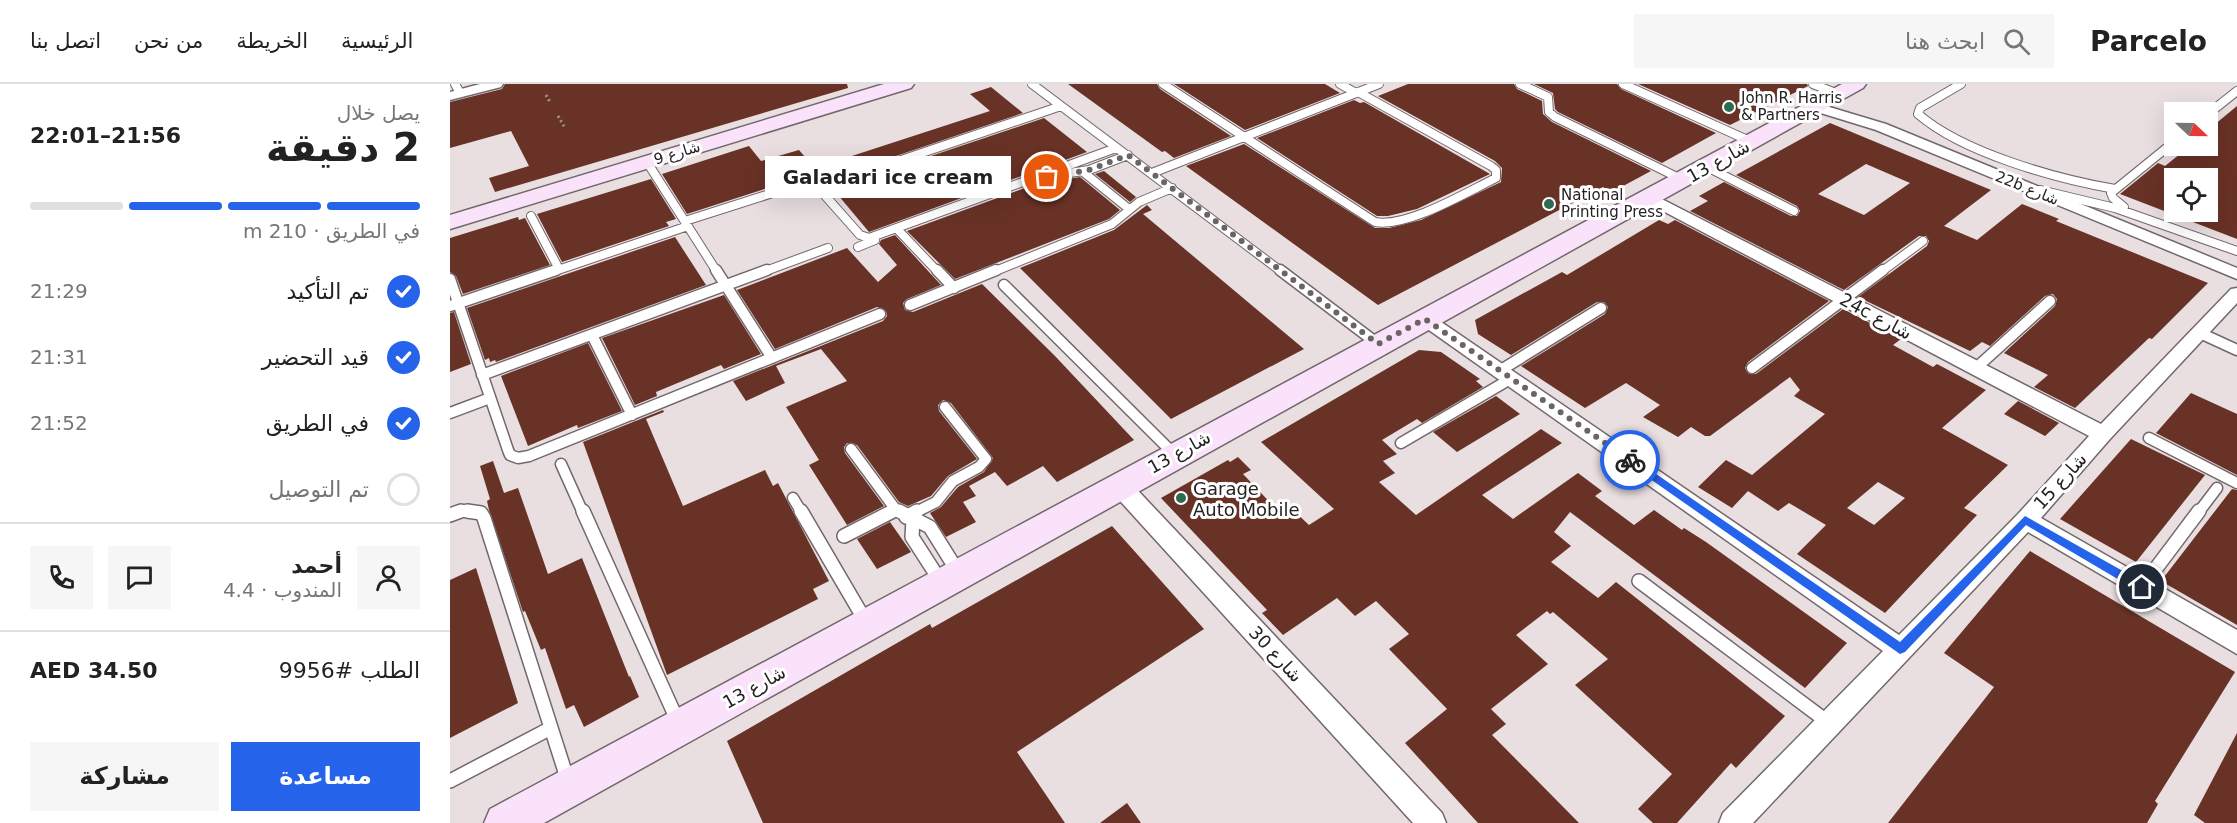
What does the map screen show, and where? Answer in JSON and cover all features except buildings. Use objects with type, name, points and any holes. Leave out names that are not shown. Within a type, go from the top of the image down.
[{"type":"street","points":[[455,91],[496,84]]},
{"type":"street","name":"شارع 9","points":[[450,222],[904,84]]},
{"type":"street","points":[[1832,94],[1851,96],[1853,108],[1875,124]]},
{"type":"street","name":"شارع 13","points":[[504,823],[1119,485],[1650,198],[1752,142],[1832,94]]},
{"type":"street","name":"22b شارع","points":[[1832,94],[1875,124],[2237,274]]},
{"type":"street","name":"24c شارع","points":[[1650,198],[2103,434]]},
{"type":"street","name":"شارع 15","points":[[1732,823],[2025,520],[2237,293]]},
{"type":"street","points":[[1425,319],[1900,649]]},
{"type":"street","name":"شارع 30","points":[[1119,485],[1432,823]]},
{"type":"street","points":[[2025,520],[2237,643]]},
{"type":"lane","points":[[1032,84],[1378,344]]},
{"type":"lane","points":[[1163,84],[1367,218],[1385,224],[1405,221],[1496,178],[1496,170],[1491,166],[1340,84]]},
{"type":"lane","points":[[1152,173],[1379,84]]},
{"type":"lane","points":[[1520,84],[1548,97],[1549,112],[1555,117],[1794,211]]},
{"type":"lane","points":[[1623,84],[1752,142]]},
{"type":"lane","points":[[1961,84],[1920,108],[1918,114],[1923,122],[1950,137],[2061,178],[2115,189]]},
{"type":"lane","points":[[2218,106],[2237,91]]},
{"type":"lane","points":[[1061,106],[830,184],[821,191],[860,235],[870,238],[1116,148]]},
{"type":"lane","points":[[2130,211],[2113,198],[2111,193],[2164,150]]},
{"type":"lane","points":[[858,247],[1047,177],[1082,171],[1128,155]]},
{"type":"lane","points":[[647,162],[772,358]]},
{"type":"lane","points":[[1082,171],[1128,209]]},
{"type":"lane","points":[[2024,187],[2075,196],[2130,211],[2237,250]]},
{"type":"lane","points":[[910,305],[1112,224],[1120,220],[1128,209],[1139,202],[1172,188]]},
{"type":"lane","points":[[454,305],[778,191]]},
{"type":"lane","points":[[531,216],[559,269]]},
{"type":"lane","points":[[899,231],[954,288]]},
{"type":"lane","points":[[1752,368],[1923,241]]},
{"type":"lane","points":[[482,375],[828,249]]},
{"type":"lane","points":[[450,279],[454,305],[482,375],[508,450],[510,455],[518,458],[529,456],[880,314]]},
{"type":"lane","points":[[1004,285],[1175,455]]},
{"type":"lane","points":[[1976,368],[2050,301]]},
{"type":"lane","points":[[1401,443],[1507,374],[1601,308]]},
{"type":"lane","points":[[2200,333],[2237,350]]},
{"type":"lane","points":[[592,335],[632,415]]},
{"type":"lane","points":[[450,413],[490,398]]},
{"type":"lane","points":[[910,519],[936,502],[953,481],[980,467],[986,459],[945,407]]},
{"type":"lane","points":[[2149,438],[2237,483]]},
{"type":"lane","points":[[851,448],[896,510],[930,527],[951,579]]},
{"type":"lane","points":[[561,464],[680,727]]},
{"type":"lane","points":[[2142,587],[2217,488]]},
{"type":"lane","points":[[793,498],[868,624]]},
{"type":"lane","points":[[450,515],[473,510],[481,513],[570,787]]},
{"type":"lane","points":[[844,536],[896,510]]},
{"type":"lane","points":[[910,519],[912,537],[951,579]]},
{"type":"lane","points":[[1639,581],[1829,723]]},
{"type":"lane","points":[[450,781],[551,728]]},
{"type":"path","points":[[546,95],[550,102]]},
{"type":"path","points":[[558,116],[565,128]]},
{"type":"way so far","points":[[1047,177],[1089,170],[1128,155],[1378,344],[1425,319],[1630,460]]},
{"type":"place","name":"John R. Harris & Partners","points":[[1729,107]]},
{"type":"place","name":"Galadari ice cream","points":[[1047,177]]},
{"type":"place","name":"National Printing Press","points":[[1549,204]]},
{"type":"place","name":"Garage Auto Mobile","points":[[1181,498]]},
{"type":"route","points":[[1630,460],[1900,649],[2025,520],[2142,587]]}]
